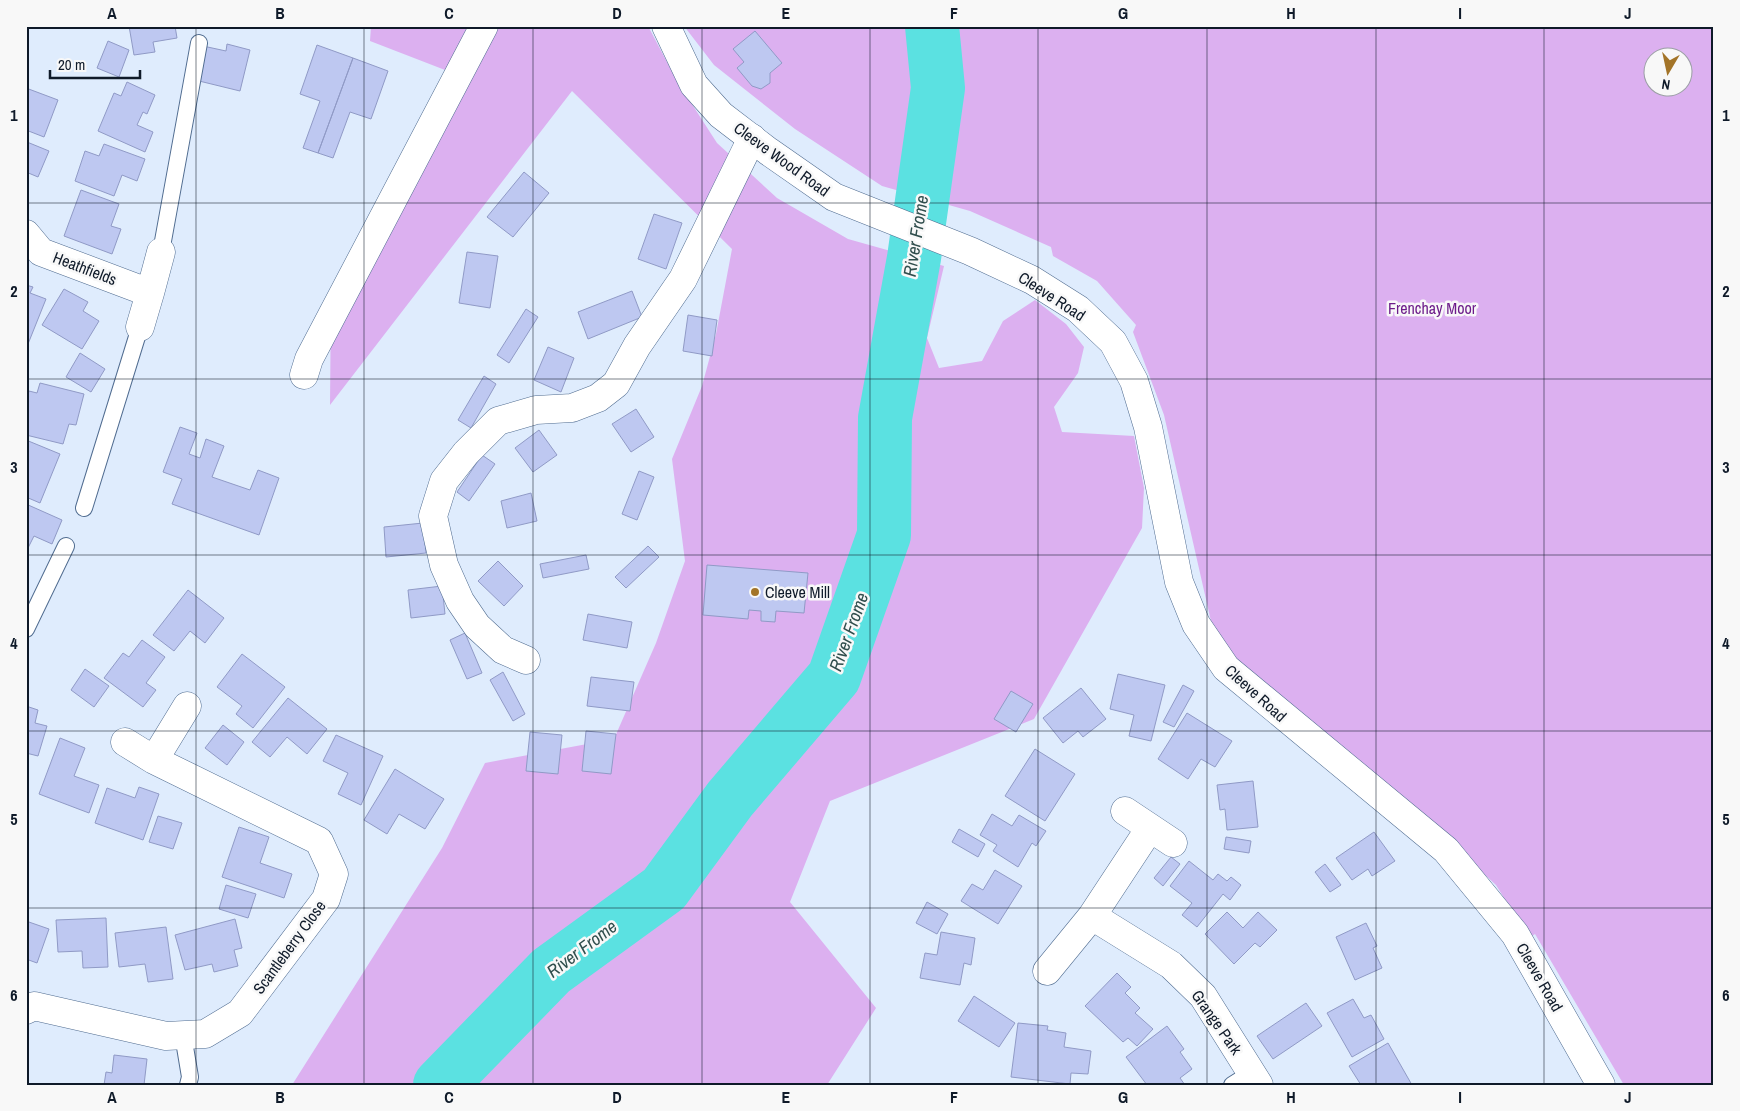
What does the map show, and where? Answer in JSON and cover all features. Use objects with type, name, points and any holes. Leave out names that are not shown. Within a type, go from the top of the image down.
[{"type":"street","points":[[304,375],[313,350],[484,26]]},
{"type":"street","name":"Cleeve Wood Road","points":[[666,26],[694,85],[721,115],[752,138],[834,197],[970,251]]},
{"type":"street","points":[[526,660],[503,650],[477,626],[460,601],[444,565],[433,516],[444,480],[466,453],[498,421],[536,410],[572,408],[598,398],[616,384],[637,346],[683,278],[752,138]]},
{"type":"street","name":"Heathfields","points":[[26,234],[41,252],[150,293]]},
{"type":"street","name":"Cleeve Road","points":[[970,251],[1032,280],[1078,309],[1113,342],[1134,382],[1148,427],[1179,582],[1196,624],[1226,668],[1446,850],[1515,934],[1601,1085]]},
{"type":"street","points":[[140,327],[162,252]]},
{"type":"street","points":[[154,760],[187,706]]},
{"type":"street","name":"Scantleberry Close","points":[[26,1010],[34,1006],[166,1036],[205,1034],[240,1013],[326,899],[334,874],[318,842],[154,760],[125,742]]},
{"type":"street","points":[[1125,811],[1173,844]]},
{"type":"street","points":[[1047,971],[1092,916],[1150,828]]},
{"type":"street","name":"Grange Park","points":[[1092,916],[1170,965],[1203,996],[1247,1081]]},
{"type":"lane","points":[[162,252],[199,43]]},
{"type":"lane","points":[[84,508],[140,327]]},
{"type":"lane","points":[[26,628],[66,546]]},
{"type":"lane","points":[[183,1035],[190,1077],[188,1085]]},
{"type":"green space","points":[[371,26],[648,26],[677,81],[717,143],[777,198],[848,239],[944,266],[927,338],[939,368],[982,361],[1003,321],[1035,300],[1066,324],[1084,347],[1078,373],[1054,407],[1062,432],[1134,436],[1144,488],[1142,528],[1034,719],[830,801],[790,902],[876,1008],[827,1085],[292,1085],[442,848],[485,763],[614,739],[656,643],[685,561],[672,459],[702,386],[716,334],[732,249],[572,91],[330,405],[331,291],[458,75],[370,41]]},
{"type":"green space","name":"Frenchay Moor","points":[[684,26],[1714,26],[1714,1085],[1624,1085],[1535,934],[1529,938],[1496,885],[1408,804],[1229,657],[1213,630],[1164,415],[1133,332],[1136,325],[1097,281],[1053,256],[1051,247],[970,211],[882,186],[795,129],[714,65]]},
{"type":"building","points":[[129,26],[175,26],[177,38],[153,42],[155,52],[134,55]]},
{"type":"building","points":[[755,31],[782,63],[770,73],[770,83],[761,89],[752,86],[737,68],[744,62],[733,49]]},
{"type":"building","points":[[108,41],[129,50],[119,77],[97,68]]},
{"type":"building","points":[[227,44],[250,50],[240,91],[195,80],[203,46],[226,51]]},
{"type":"building","points":[[317,45],[353,58],[318,153],[303,148],[320,101],[300,94]]},
{"type":"building","points":[[353,58],[388,71],[371,119],[350,112],[333,158],[318,153]]},
{"type":"building","points":[[127,82],[155,95],[147,114],[143,112],[137,125],[153,132],[145,152],[98,131],[114,93],[121,96]]},
{"type":"building","points":[[26,88],[58,100],[44,137],[26,130]]},
{"type":"building","points":[[27,142],[49,151],[38,177],[26,172]]},
{"type":"building","points":[[104,144],[145,159],[137,181],[122,175],[114,196],[75,181],[85,151],[99,156]]},
{"type":"building","points":[[524,172],[549,193],[513,237],[487,217]]},
{"type":"building","points":[[81,190],[119,204],[111,226],[121,229],[112,254],[64,236]]},
{"type":"building","points":[[654,214],[682,223],[666,269],[638,259]]},
{"type":"building","points":[[467,252],[498,256],[490,308],[459,303]]},
{"type":"building","points":[[26,285],[33,287],[30,293],[46,299],[28,344],[26,343]]},
{"type":"building","points":[[64,289],[88,302],[83,311],[99,321],[82,349],[42,325]]},
{"type":"building","points":[[632,291],[642,317],[588,339],[578,312]]},
{"type":"building","points":[[526,309],[538,317],[509,363],[497,355]]},
{"type":"building","points":[[688,315],[717,320],[712,356],[683,351]]},
{"type":"building","points":[[548,347],[574,358],[561,392],[534,380]]},
{"type":"building","points":[[80,353],[105,369],[91,392],[66,377]]},
{"type":"building","points":[[484,376],[496,384],[471,428],[458,420]]},
{"type":"building","points":[[40,383],[84,394],[76,425],[69,424],[63,444],[26,435],[26,402],[29,391],[37,393]]},
{"type":"building","points":[[636,409],[654,437],[631,452],[612,424]]},
{"type":"building","points":[[180,427],[197,433],[189,454],[200,458],[206,439],[224,446],[212,477],[250,490],[258,470],[279,478],[259,535],[172,504],[182,479],[163,472]]},
{"type":"building","points":[[539,430],[557,455],[533,472],[515,448]]},
{"type":"building","points":[[26,440],[60,454],[40,503],[26,497]]},
{"type":"building","points":[[482,455],[495,464],[469,501],[457,492]]},
{"type":"building","points":[[639,471],[654,477],[637,520],[622,514]]},
{"type":"building","points":[[531,493],[537,521],[507,528],[501,501]]},
{"type":"building","points":[[26,504],[62,520],[52,544],[34,536],[26,552]]},
{"type":"building","points":[[423,523],[426,553],[386,557],[384,527]]},
{"type":"building","points":[[648,546],[659,557],[626,588],[615,577]]},
{"type":"building","points":[[586,555],[589,569],[543,578],[540,564]]},
{"type":"building","points":[[498,561],[523,586],[504,606],[478,581]]},
{"type":"building","name":"Cleeve Mill","points":[[707,565],[808,573],[804,613],[776,611],[775,622],[761,621],[761,611],[749,610],[748,619],[703,615]]},
{"type":"building","points":[[442,586],[445,614],[411,618],[408,590]]},
{"type":"building","points":[[188,590],[224,618],[205,643],[190,631],[174,651],[153,635]]},
{"type":"building","points":[[588,614],[632,622],[627,648],[583,640]]},
{"type":"building","points":[[465,633],[482,673],[467,679],[450,640]]},
{"type":"building","points":[[142,640],[165,657],[146,683],[156,690],[143,707],[104,678],[123,653],[129,657]]},
{"type":"building","points":[[242,654],[285,687],[253,728],[236,714],[242,706],[217,687]]},
{"type":"building","points":[[85,669],[109,686],[94,707],[71,690]]},
{"type":"building","points":[[503,672],[525,714],[513,721],[490,680]]},
{"type":"building","points":[[1118,674],[1165,685],[1151,741],[1129,736],[1134,715],[1110,709]]},
{"type":"building","points":[[591,677],[634,682],[630,711],[587,706]]},
{"type":"building","points":[[1183,685],[1194,691],[1174,727],[1163,722]]},
{"type":"building","points":[[1081,688],[1106,719],[1083,737],[1078,731],[1063,743],[1043,718]]},
{"type":"building","points":[[1011,691],[1033,704],[1016,732],[994,719]]},
{"type":"building","points":[[288,698],[327,729],[307,754],[287,737],[270,757],[252,742]]},
{"type":"building","points":[[26,706],[38,710],[35,723],[47,726],[38,756],[26,753]]},
{"type":"building","points":[[1187,713],[1232,741],[1215,767],[1201,759],[1188,779],[1158,759]]},
{"type":"building","points":[[223,725],[244,742],[227,765],[205,748]]},
{"type":"building","points":[[586,731],[616,734],[611,774],[582,771]]},
{"type":"building","points":[[530,732],[562,735],[558,774],[526,771]]},
{"type":"building","points":[[336,735],[383,756],[361,805],[338,794],[348,773],[323,761]]},
{"type":"building","points":[[60,738],[85,748],[74,776],[99,785],[89,813],[39,794]]},
{"type":"building","points":[[1035,749],[1075,774],[1045,821],[1005,796]]},
{"type":"building","points":[[395,769],[444,799],[425,829],[399,814],[387,834],[364,820]]},
{"type":"building","points":[[1253,781],[1258,827],[1227,830],[1225,809],[1220,810],[1217,785]]},
{"type":"building","points":[[139,787],[159,794],[143,840],[95,823],[107,788],[135,798]]},
{"type":"building","points":[[992,814],[1012,826],[1019,815],[1046,831],[1036,846],[1032,843],[1018,867],[993,851],[997,845],[980,835]]},
{"type":"building","points":[[158,816],[182,823],[173,849],[149,842]]},
{"type":"building","points":[[239,827],[269,837],[260,863],[292,874],[284,898],[222,877]]},
{"type":"building","points":[[959,829],[985,844],[978,857],[952,842]]},
{"type":"building","points":[[1374,832],[1395,861],[1372,876],[1368,869],[1352,880],[1336,858]]},
{"type":"building","points":[[1226,837],[1251,841],[1249,853],[1224,849]]},
{"type":"building","points":[[1171,857],[1180,864],[1163,886],[1154,878]]},
{"type":"building","points":[[1189,861],[1213,880],[1218,874],[1227,881],[1231,877],[1241,885],[1230,900],[1223,894],[1197,927],[1182,915],[1192,903],[1170,886]]},
{"type":"building","points":[[1325,864],[1341,885],[1330,892],[1315,872]]},
{"type":"building","points":[[995,870],[1022,886],[998,924],[961,901],[972,884],[983,890]]},
{"type":"building","points":[[226,885],[256,894],[248,918],[219,909]]},
{"type":"building","points":[[927,902],[948,914],[937,934],[916,923]]},
{"type":"building","points":[[1227,912],[1243,928],[1258,912],[1277,930],[1260,947],[1255,943],[1234,964],[1205,934]]},
{"type":"building","points":[[106,918],[108,967],[83,968],[82,951],[58,952],[56,920]]},
{"type":"building","points":[[235,919],[242,948],[234,950],[238,966],[214,972],[212,964],[185,970],[175,935]]},
{"type":"building","points":[[26,921],[49,929],[37,963],[26,959]]},
{"type":"building","points":[[1366,923],[1377,946],[1373,948],[1382,968],[1355,980],[1336,937]]},
{"type":"building","points":[[166,927],[173,979],[148,982],[145,964],[119,967],[115,933]]},
{"type":"building","points":[[941,932],[975,938],[971,965],[964,963],[960,985],[920,978],[925,953],[937,955]]},
{"type":"building","points":[[1117,973],[1131,987],[1125,993],[1140,1008],[1135,1013],[1153,1029],[1137,1046],[1128,1038],[1123,1042],[1085,1006]]},
{"type":"building","points":[[974,996],[1015,1023],[999,1047],[958,1021]]},
{"type":"building","points":[[1353,999],[1364,1018],[1371,1015],[1384,1039],[1352,1057],[1327,1013]]},
{"type":"building","points":[[1306,1003],[1322,1026],[1273,1059],[1257,1036]]},
{"type":"building","points":[[1018,1023],[1048,1026],[1047,1030],[1066,1033],[1064,1047],[1091,1051],[1088,1074],[1071,1073],[1070,1084],[1011,1077]]},
{"type":"building","points":[[1167,1026],[1184,1049],[1180,1052],[1192,1069],[1180,1078],[1185,1085],[1147,1085],[1126,1057]]},
{"type":"building","points":[[1388,1043],[1412,1085],[1361,1085],[1349,1066]]},
{"type":"building","points":[[114,1055],[147,1059],[144,1085],[104,1085],[106,1072],[112,1073]]},
{"type":"waterway","name":"River Frome","points":[[440,1085],[551,971],[664,889],[730,799],[834,677],[884,535],[885,418],[914,258],[938,88],[932,26]]},
{"type":"place","name":"Cleeve Mill","points":[[755,592]]}]
